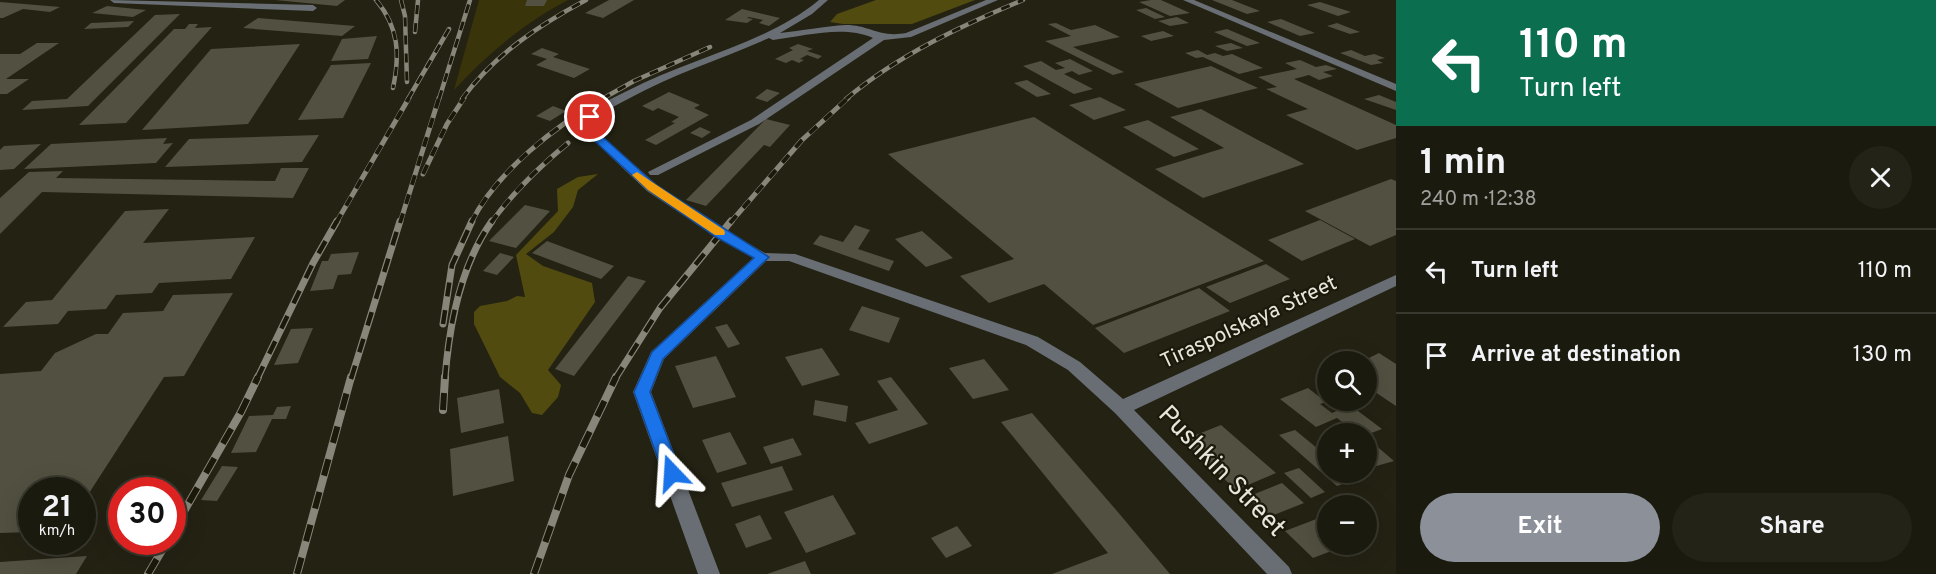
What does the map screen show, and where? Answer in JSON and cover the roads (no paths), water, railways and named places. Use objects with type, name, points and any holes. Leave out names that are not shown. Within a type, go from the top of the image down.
[{"type":"street","points":[[114,0],[313,8]]},
{"type":"street","points":[[709,574],[642,392],[657,356],[762,257],[721,234],[652,188],[595,137],[587,125],[590,117],[596,112],[649,83],[791,23],[824,0]]},
{"type":"street","points":[[754,40],[846,28],[860,29],[882,37],[908,34],[994,0]]},
{"type":"street","points":[[1188,0],[1396,88]]},
{"type":"street","points":[[654,172],[755,122],[882,37]]},
{"type":"street","name":"Pushkin Street","points":[[762,257],[790,257],[1032,341],[1074,366],[1121,408],[1281,574]]},
{"type":"street","name":"Tiraspolskaya Street","points":[[1121,408],[1396,280]]},
{"type":"railway","points":[[376,0],[389,20],[396,42],[397,64],[393,88]]},
{"type":"railway","points":[[401,0],[405,16],[407,82]]},
{"type":"railway","points":[[415,32],[418,0]]},
{"type":"railway","points":[[439,99],[470,0]]},
{"type":"railway","points":[[462,99],[488,68],[518,42],[586,0]]},
{"type":"railway","points":[[846,99],[909,55],[976,20],[1023,0]]},
{"type":"railway","points":[[408,99],[449,29]]},
{"type":"railway","points":[[602,99],[634,81],[710,47]]},
{"type":"railway","points":[[336,223],[409,98]]},
{"type":"railway","points":[[400,223],[439,98]]},
{"type":"railway","points":[[423,174],[447,124],[464,98]]},
{"type":"railway","points":[[471,222],[482,204],[511,168],[548,136],[605,98]]},
{"type":"railway","points":[[730,223],[802,140],[848,98]]},
{"type":"railway","points":[[491,223],[527,180],[568,143]]},
{"type":"railway","points":[[257,379],[313,263],[337,221]]},
{"type":"railway","points":[[351,379],[400,221]]},
{"type":"railway","points":[[445,379],[453,317],[458,297],[472,257],[492,221]]},
{"type":"railway","points":[[615,379],[660,308],[731,221]]},
{"type":"railway","points":[[443,324],[452,265],[471,222]]},
{"type":"railway","points":[[186,508],[241,412],[258,377]]},
{"type":"railway","points":[[297,574],[351,377]]},
{"type":"railway","points":[[443,410],[445,377]]},
{"type":"railway","points":[[534,574],[569,475],[615,379]]},
{"type":"railway","points":[[148,574],[159,555]]}]
